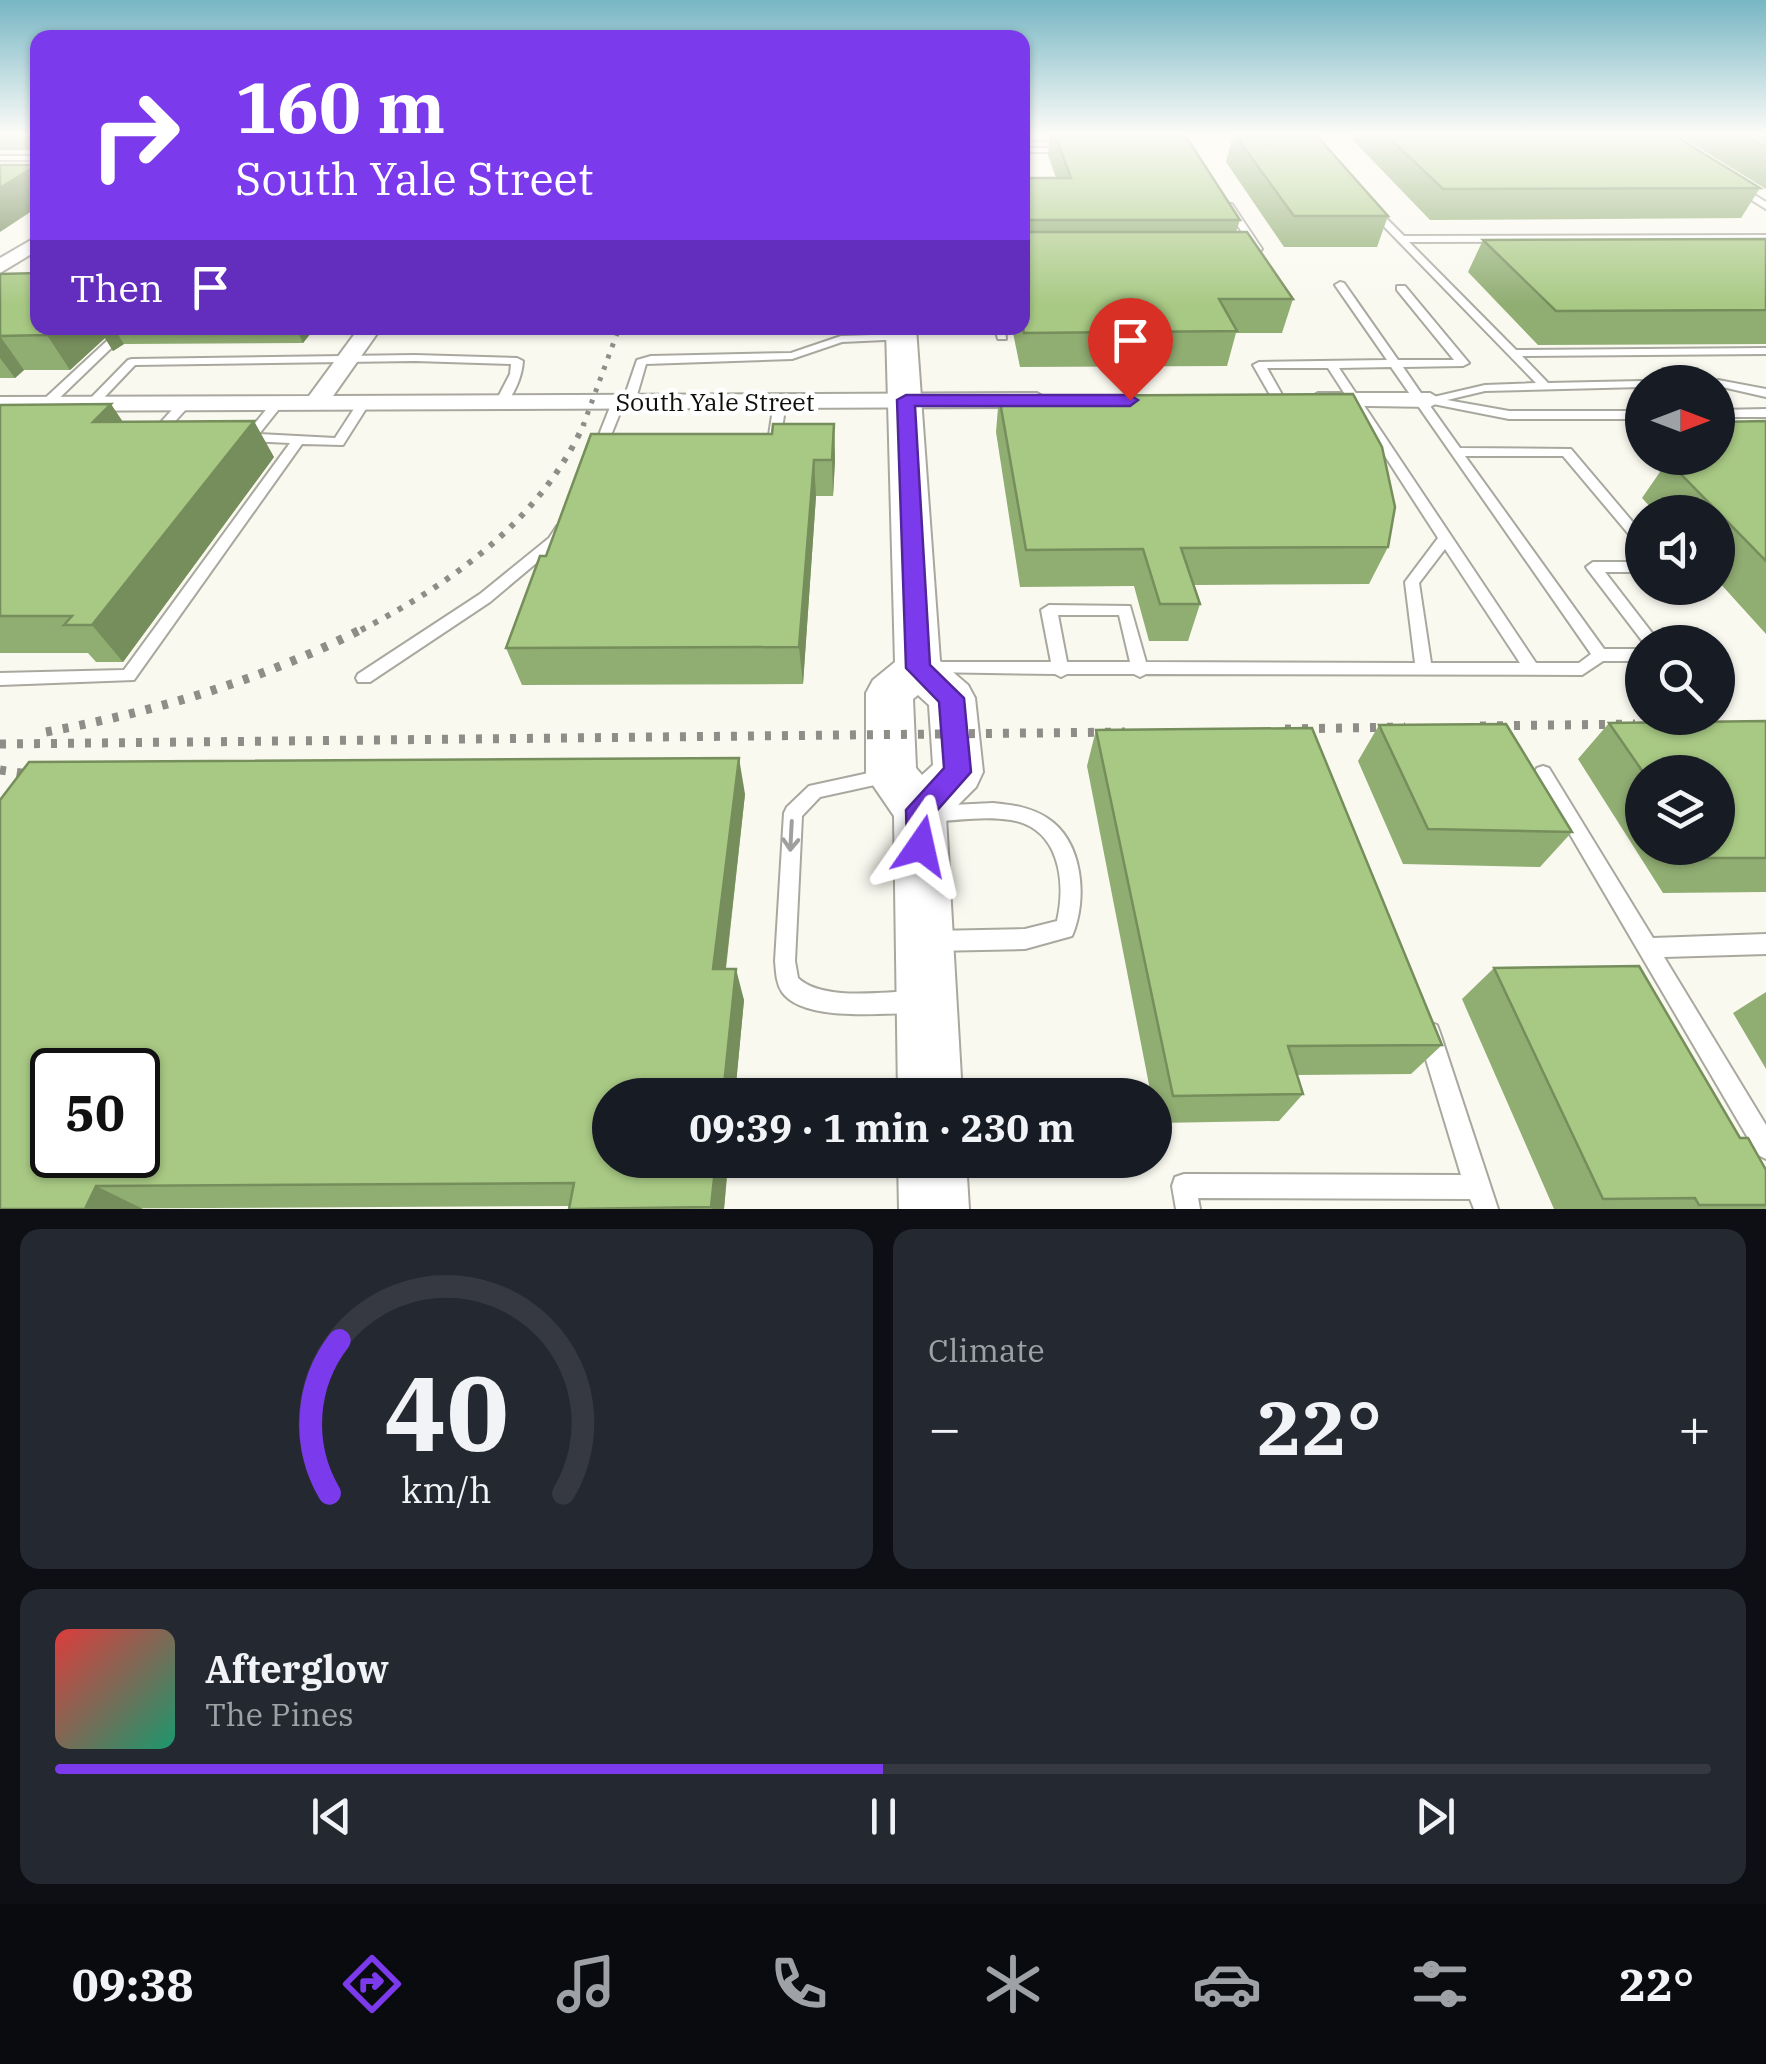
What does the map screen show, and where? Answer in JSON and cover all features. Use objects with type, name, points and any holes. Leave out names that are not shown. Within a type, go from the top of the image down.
[{"type":"main road","points":[[902,335],[918,668],[952,698],[958,772],[910,800]]},
{"type":"main road","points":[[918,668],[889,693],[910,800],[924,941],[929,1078]]},
{"type":"main road","points":[[933,1178],[934,1209]]},
{"type":"street","points":[[0,267],[30,246]]},
{"type":"street","points":[[315,404],[365,335]]},
{"type":"street","name":"South Yale Street","points":[[0,404],[1063,400]]},
{"type":"street","points":[[1269,400],[1426,400]]},
{"type":"lane","points":[[1743,191],[1766,206]]},
{"type":"lane","points":[[1359,196],[1544,386]]},
{"type":"lane","points":[[1224,198],[1263,258],[1244,258]]},
{"type":"lane","points":[[1401,238],[1766,238]]},
{"type":"lane","points":[[1491,238],[1529,249]]},
{"type":"lane","points":[[1703,238],[1719,249]]},
{"type":"lane","points":[[1340,285],[1395,364],[1426,400],[1456,452],[1600,655]]},
{"type":"lane","points":[[1269,400],[1259,364],[1463,363],[1401,288]]},
{"type":"lane","points":[[46,404],[120,335]]},
{"type":"lane","points":[[587,469],[641,362],[651,358],[792,356],[841,339],[876,335]]},
{"type":"lane","points":[[1512,353],[1766,351]]},
{"type":"lane","points":[[91,404],[132,362],[510,359],[517,361],[516,374],[502,403]]},
{"type":"lane","points":[[1331,364],[1532,669]]},
{"type":"lane","points":[[1426,400],[1485,388],[1625,384]]},
{"type":"lane","points":[[1735,387],[1766,393]]},
{"type":"lane","points":[[1426,400],[1509,415],[1625,414]]},
{"type":"lane","points":[[754,446],[774,446],[780,402]]},
{"type":"lane","points":[[172,437],[153,437],[184,404]]},
{"type":"lane","points":[[250,437],[276,404]]},
{"type":"lane","points":[[230,437],[339,442],[363,404]]},
{"type":"lane","points":[[1735,419],[1766,413]]},
{"type":"lane","points":[[0,678],[128,676],[297,442]]},
{"type":"lane","points":[[602,445],[620,445]]},
{"type":"lane","points":[[1456,452],[1567,452],[1625,520]]},
{"type":"lane","points":[[364,678],[486,598],[554,541],[570,517]]},
{"type":"lane","points":[[1424,670],[1412,582],[1446,538]]},
{"type":"lane","points":[[1625,567],[1593,568],[1638,625]]},
{"type":"lane","points":[[1061,671],[1050,610],[1125,610],[1140,671]]},
{"type":"lane","points":[[918,668],[1582,669],[1600,655],[1625,655]]},
{"type":"lane","points":[[1543,773],[1766,1148]]},
{"type":"lane","points":[[924,941],[1025,939],[1065,929],[1073,903],[1060,839],[1045,823],[1008,812],[845,788],[815,791],[792,812],[785,961],[789,984],[802,996],[826,1001],[927,1002]]},
{"type":"lane","points":[[1648,948],[1766,944]]},
{"type":"lane","points":[[1188,1209],[1184,1186],[1482,1198],[1422,1013]]},
{"type":"building","points":[[1030,191],[1222,191],[1240,220],[1030,220]]},
{"type":"building","points":[[1276,191],[1366,191],[1388,216],[1294,216]]},
{"type":"building","points":[[1030,232],[1247,232],[1293,299],[1219,299],[1237,331],[1030,333]]},
{"type":"building","points":[[1766,239],[1766,310],[1556,311],[1483,240]]},
{"type":"building","points":[[30,273],[30,335],[47,335],[0,336],[0,274]]},
{"type":"building","points":[[1353,394],[1382,447],[1395,507],[1388,547],[1181,548],[1200,604],[1160,604],[1143,549],[1026,550],[999,396]]},
{"type":"building","points":[[111,404],[93,422],[254,421],[92,625],[64,625],[72,616],[0,616],[0,405]]},
{"type":"building","points":[[1766,421],[1766,561],[1735,529],[1735,495],[1701,495],[1682,475],[1735,475],[1735,422]]},
{"type":"building","points":[[773,424],[834,424],[832,460],[814,460],[799,647],[506,648],[540,556],[546,556],[591,434],[772,434]]},
{"type":"building","points":[[1735,721],[1766,721],[1766,858],[1735,858],[1735,755],[1631,755],[1609,723],[1625,723],[1625,735],[1735,735]]},
{"type":"building","points":[[1506,724],[1572,832],[1428,829],[1379,725]]},
{"type":"building","points":[[1312,728],[1442,1045],[1288,1046],[1303,1094],[1173,1096],[1096,730]]},
{"type":"building","points":[[739,758],[713,969],[736,969],[725,1078],[592,1078],[592,1178],[714,1178],[711,1207],[569,1209],[574,1183],[96,1186],[85,1209],[0,1209],[0,800],[29,762]]},
{"type":"building","points":[[1639,966],[1740,1138],[1748,1138],[1766,1170],[1766,1205],[1699,1205],[1695,1198],[1603,1199],[1494,968]]},
{"type":"railway","points":[[583,426],[616,335]]},
{"type":"railway","points":[[361,630],[429,591],[491,545],[544,490],[583,426]]},
{"type":"railway","points":[[46,732],[129,714],[250,678],[366,627]]},
{"type":"railway","points":[[1480,726],[1625,724]]},
{"type":"railway","points":[[1285,729],[1405,727]]},
{"type":"railway","points":[[0,744],[1125,732]]},
{"type":"railway","points":[[0,770],[49,777]]},
{"type":"route","points":[[921,846],[920,810],[958,772],[952,698],[918,668],[906,400],[1130,400]]}]
